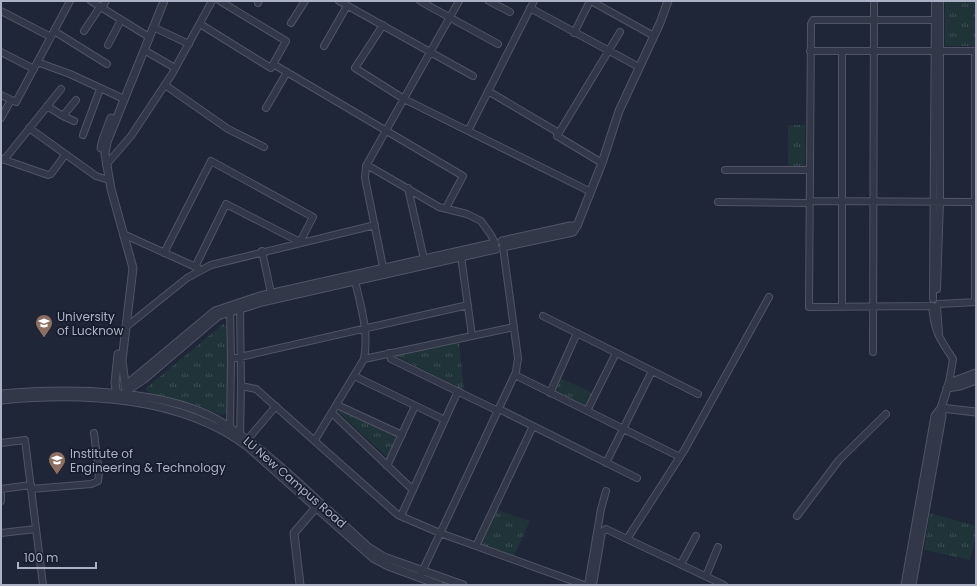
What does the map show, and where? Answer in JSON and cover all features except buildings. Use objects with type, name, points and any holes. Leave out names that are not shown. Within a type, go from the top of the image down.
[{"type":"street","points":[[1,95],[16,102],[70,1]]},
{"type":"street","points":[[91,1],[147,36]]},
{"type":"street","points":[[84,31],[106,1]]},
{"type":"street","points":[[107,179],[105,154],[107,142],[159,1]]},
{"type":"street","points":[[123,394],[119,372],[122,361],[130,280],[116,213],[101,158],[102,144],[144,50],[147,36],[153,27],[164,1]]},
{"type":"street","points":[[106,165],[131,136],[165,85],[212,1]]},
{"type":"street","points":[[200,24],[271,68],[286,42],[220,1]]},
{"type":"street","points":[[291,23],[305,1]]},
{"type":"street","points":[[339,1],[473,76]]},
{"type":"street","points":[[420,1],[498,44]]},
{"type":"street","points":[[384,271],[365,178],[367,165],[459,1]]},
{"type":"street","points":[[489,1],[510,12]]},
{"type":"street","points":[[468,131],[534,1]]},
{"type":"street","points":[[574,32],[591,1],[654,36]]},
{"type":"street","points":[[123,394],[144,379],[218,316],[230,309],[271,293],[461,256],[570,226],[577,226],[602,162],[619,111],[654,36],[668,1]]},
{"type":"street","points":[[873,352],[874,1]]},
{"type":"street","points":[[935,1],[937,51]]},
{"type":"street","points":[[905,585],[912,567],[942,416],[941,408],[948,386],[953,359],[939,338],[934,324],[937,202],[937,51],[940,1]]},
{"type":"street","points":[[324,46],[347,6]]},
{"type":"street","points":[[530,8],[639,68]]},
{"type":"street","points":[[1,11],[52,34],[107,64]]},
{"type":"street","points":[[108,45],[121,20]]},
{"type":"street","points":[[810,51],[975,51],[975,302],[873,307],[809,307],[810,51],[811,24],[813,20],[935,20]]},
{"type":"street","points":[[383,26],[355,68],[404,99],[591,192]]},
{"type":"street","points":[[153,27],[189,44]]},
{"type":"street","points":[[602,162],[556,136],[620,32]]},
{"type":"street","points":[[144,50],[175,68]]},
{"type":"street","points":[[842,51],[842,307]]},
{"type":"street","points":[[1,52],[34,69]]},
{"type":"street","points":[[38,62],[70,74],[122,98]]},
{"type":"street","points":[[273,64],[463,176],[446,208]]},
{"type":"street","points":[[266,108],[288,72]]},
{"type":"street","points":[[165,85],[228,128],[264,147]]},
{"type":"street","points":[[61,89],[3,159],[48,175],[51,174],[65,155]]},
{"type":"street","points":[[83,135],[100,89]]},
{"type":"street","points":[[488,91],[559,133]]},
{"type":"street","points":[[1,118],[11,100]]},
{"type":"street","points":[[62,116],[76,100]]},
{"type":"street","points":[[47,106],[62,116],[74,121]]},
{"type":"street","points":[[29,128],[96,176],[107,179]]},
{"type":"street","points":[[164,253],[210,161],[313,217],[300,242]]},
{"type":"street","points":[[367,165],[439,206],[467,214],[481,221],[499,245],[514,327],[518,358],[515,375],[420,574]]},
{"type":"street","points":[[725,170],[810,170]]},
{"type":"street","points":[[408,188],[424,259]]},
{"type":"street","points":[[718,202],[975,202]]},
{"type":"street","points":[[126,327],[198,268],[226,204],[300,242]]},
{"type":"street","points":[[116,213],[132,268],[119,372],[123,394]]},
{"type":"street","points":[[123,234],[198,268],[262,251],[375,225]]},
{"type":"street","points":[[240,306],[355,281],[424,259],[499,245]]},
{"type":"street","points":[[262,251],[271,293]]},
{"type":"street","points":[[461,256],[472,336]]},
{"type":"street","points":[[315,440],[364,359],[366,346],[365,328],[355,281]]},
{"type":"street","points":[[626,539],[680,457],[769,297]]},
{"type":"street","points":[[231,359],[241,358],[468,305]]},
{"type":"street","points":[[240,306],[240,438]]},
{"type":"street","points":[[230,309],[230,431]]},
{"type":"street","points":[[543,316],[698,394]]},
{"type":"street","points":[[364,359],[514,327]]},
{"type":"street","points":[[550,392],[577,333]]},
{"type":"street","points":[[587,411],[616,353]]},
{"type":"street","points":[[389,354],[392,359],[533,426],[637,478]]},
{"type":"street","points":[[606,463],[652,371]]},
{"type":"street","points":[[948,386],[976,373]]},
{"type":"street","points":[[515,375],[680,457]]},
{"type":"street","points":[[354,376],[445,420]]},
{"type":"street","points":[[948,386],[960,386],[976,380]]},
{"type":"street","points":[[241,386],[256,389],[401,516],[440,533],[584,585]]},
{"type":"street","name":"LU New Campus Road","points":[[1,394],[76,391],[123,394],[190,409],[210,416],[240,438],[317,505]]},
{"type":"street","points":[[401,516],[458,391]]},
{"type":"street","name":"LU New Campus Road","points":[[1,400],[123,394]]},
{"type":"street","points":[[337,405],[402,435]]},
{"type":"street","points":[[247,440],[276,406]]},
{"type":"street","points":[[387,466],[415,406]]},
{"type":"street","points":[[941,408],[976,412]]},
{"type":"street","points":[[332,413],[413,490]]},
{"type":"street","points":[[797,516],[839,460],[886,414]]},
{"type":"street","points":[[476,546],[533,426]]},
{"type":"street","points":[[1,489],[91,484],[98,481],[94,433]]},
{"type":"street","name":"LU New Campus Road","points":[[240,438],[247,440],[373,558],[420,574],[463,585]]},
{"type":"street","points":[[1,443],[25,440],[43,585]]},
{"type":"street","points":[[588,585],[601,509],[606,491]]},
{"type":"street","points":[[1,494],[1,501]]},
{"type":"street","points":[[300,585],[294,533],[317,505]]},
{"type":"street","points":[[1,533],[36,529]]},
{"type":"street","points":[[593,585],[602,532],[606,529],[724,585]]},
{"type":"street","points":[[681,564],[696,536]]},
{"type":"street","points":[[706,576],[718,547]]},
{"type":"street","points":[[912,567],[912,585]]},
{"type":"street","name":"LU New Campus Road","points":[[420,574],[440,585]]},
{"type":"green space","points":[[945,1],[976,1],[976,46],[945,46]]},
{"type":"green space","points":[[788,125],[805,125],[805,167],[788,167]]},
{"type":"green space","points":[[223,324],[229,327],[228,412],[221,415],[191,403],[149,393],[145,389]]},
{"type":"green space","points":[[459,342],[464,390],[396,356]]},
{"type":"green space","points":[[560,378],[593,393],[586,406],[554,390]]},
{"type":"green space","points":[[339,410],[396,436],[387,457],[338,412]]},
{"type":"green space","points":[[497,510],[530,521],[514,556],[480,545]]},
{"type":"green space","points":[[930,513],[976,526],[976,536],[970,560],[924,550]]},
{"type":"place","name":"University of Lucknow","points":[[44,338]]},
{"type":"place","name":"Institute of Engineering & Technology","points":[[57,475]]}]
